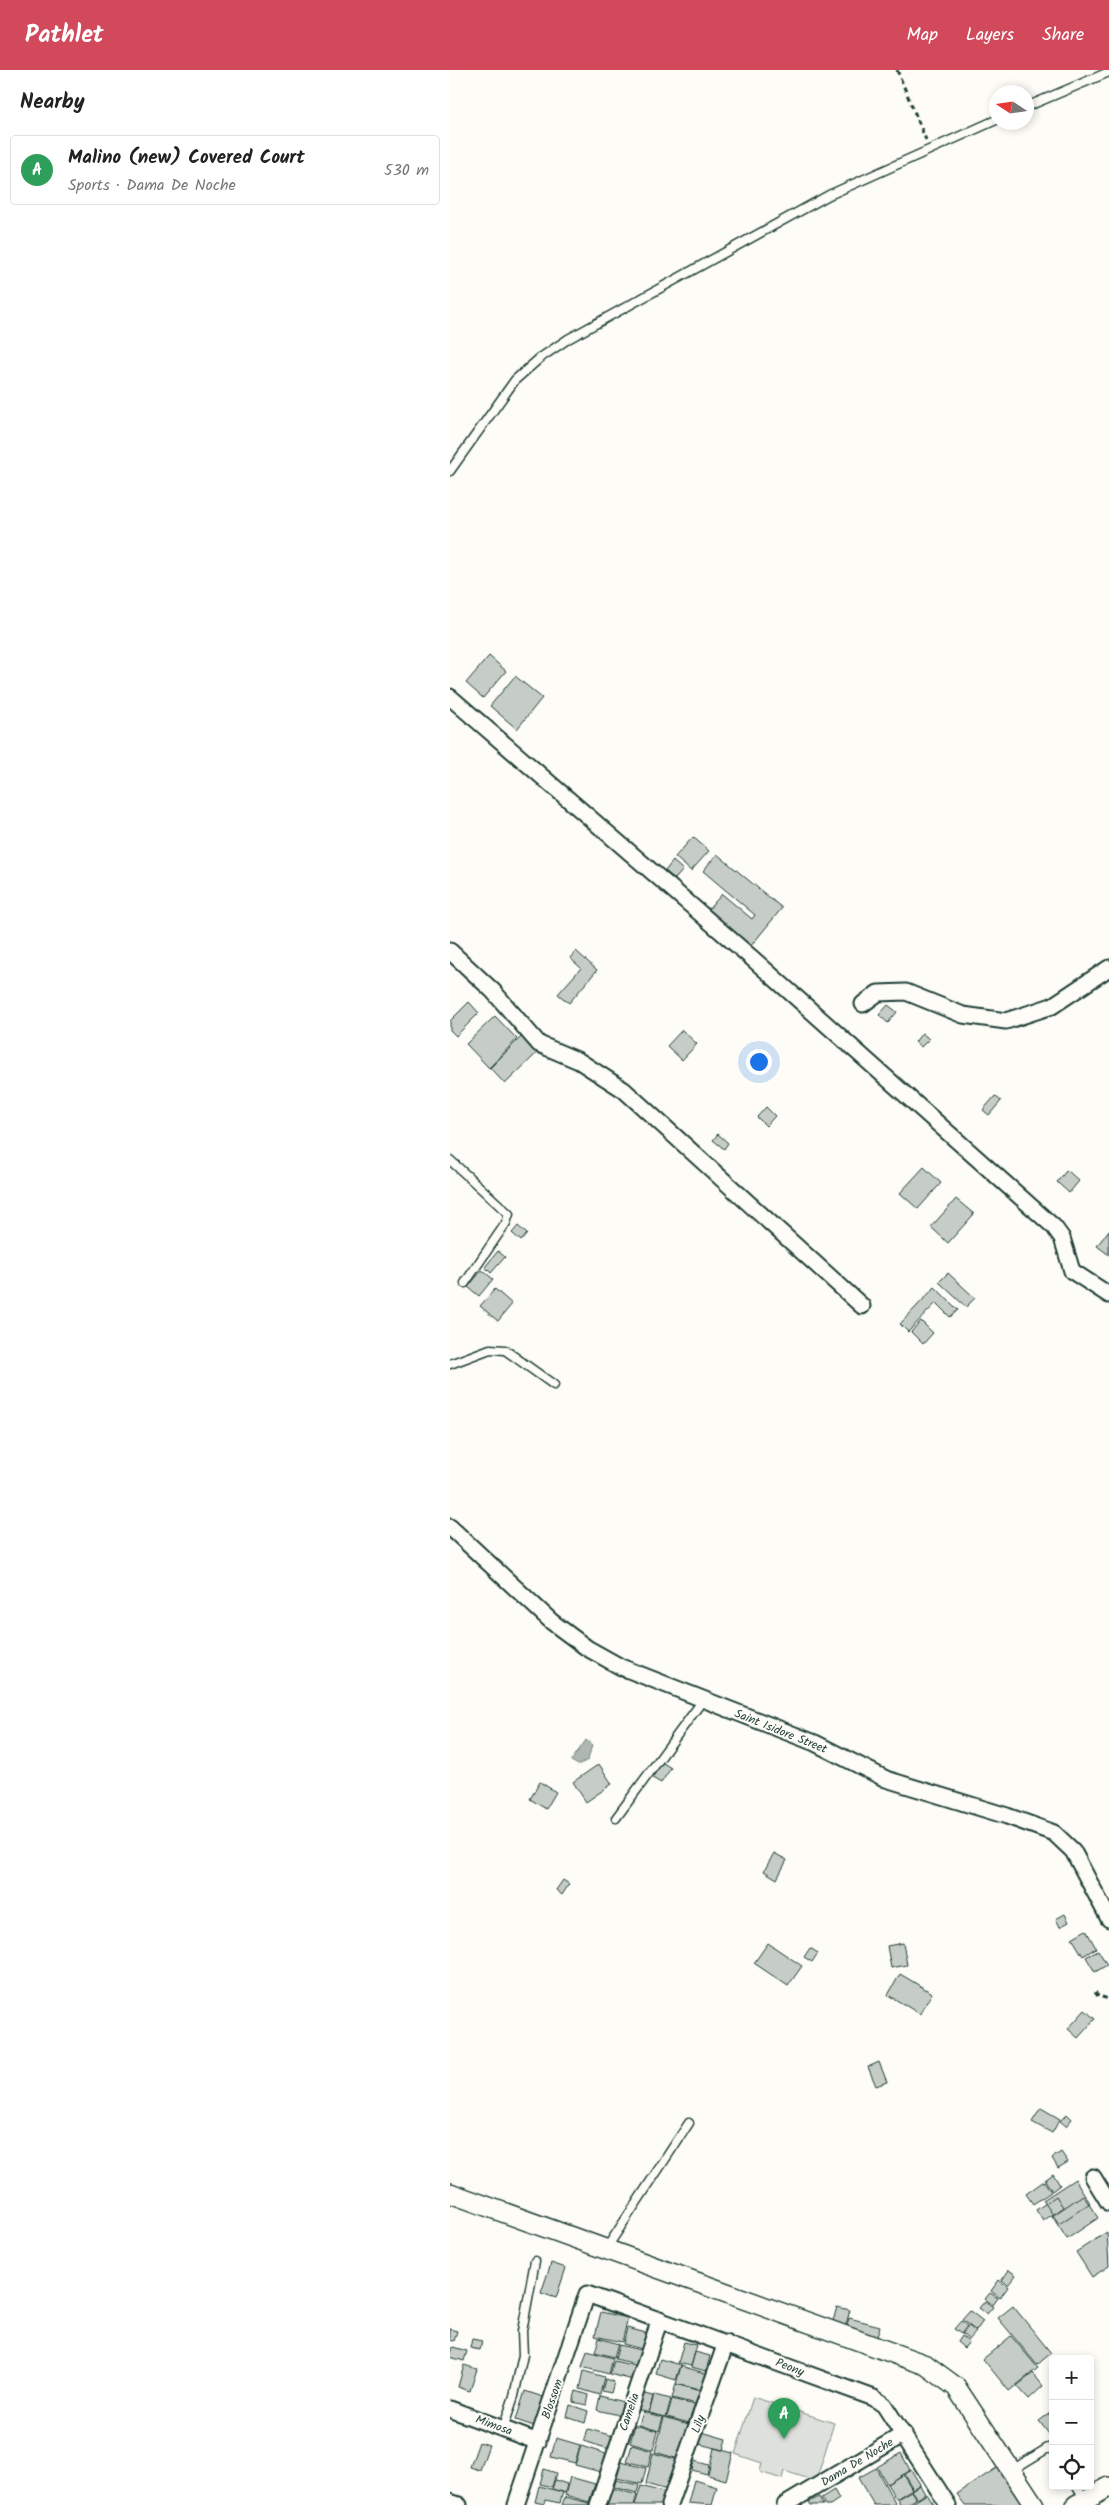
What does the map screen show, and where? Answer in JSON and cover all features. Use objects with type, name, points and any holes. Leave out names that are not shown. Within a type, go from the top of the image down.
[{"type":"street","points":[[450,698],[753,959],[1054,1227],[1062,1238],[1072,1271],[1109,1295]]},
{"type":"street","points":[[450,951],[493,991],[539,1044],[579,1062],[624,1090],[862,1306]]},
{"type":"street","points":[[863,1004],[878,993],[906,992],[963,1015],[1006,1020],[1052,1006],[1109,968]]},
{"type":"street","name":"Saint Isidore Street","points":[[450,1527],[552,1622],[587,1648],[621,1667],[815,1744],[886,1779],[1007,1816],[1054,1834],[1073,1851],[1109,1919]]},
{"type":"street","points":[[1093,2176],[1109,2203]]},
{"type":"street","points":[[450,2193],[926,2365],[956,2386],[1034,2505]]},
{"type":"street","name":"Peony","points":[[588,2294],[874,2398],[884,2405],[947,2503]]},
{"type":"street","name":"Blossom","points":[[516,2505],[588,2294]]},
{"type":"street","name":"Camelia","points":[[598,2505],[660,2319]]},
{"type":"street","name":"Lily","points":[[669,2505],[726,2343]]},
{"type":"street","name":"Mimosa","points":[[450,2410],[538,2442]]},
{"type":"street","name":"Dama De Noche","points":[[785,2505],[904,2434]]},
{"type":"street","points":[[1079,2497],[1109,2487]]},
{"type":"street","points":[[450,2502],[459,2505]]},
{"type":"lane","points":[[1034,104],[1109,72]]},
{"type":"lane","points":[[450,471],[515,380],[540,358],[568,339],[829,195],[989,123]]},
{"type":"lane","points":[[450,1160],[509,1214],[506,1223],[465,1282]]},
{"type":"lane","points":[[450,1364],[490,1349],[505,1350],[554,1385]]},
{"type":"lane","points":[[616,1818],[702,1700]]},
{"type":"lane","points":[[606,2249],[689,2123]]},
{"type":"lane","points":[[503,2429],[514,2396],[523,2355],[522,2330],[535,2261]]},
{"type":"lane","points":[[1012,2470],[1049,2448]]},
{"type":"path","points":[[897,70],[930,150]]},
{"type":"path","points":[[1095,1992],[1109,1999]]},
{"type":"shaded area","points":[[586,1740],[592,1745],[588,1760],[578,1765],[571,1761]]},
{"type":"shaded area","points":[[753,2397],[834,2423],[816,2481],[784,2471],[782,2479],[760,2472],[762,2463],[735,2454]]},
{"type":"building","points":[[489,656],[506,671],[483,698],[466,683]]},
{"type":"building","points":[[515,676],[542,698],[517,729],[490,706]]},
{"type":"building","points":[[693,837],[709,851],[691,871],[675,857]]},
{"type":"building","points":[[717,854],[782,908],[750,947],[707,911],[722,894],[752,919],[755,915],[703,871]]},
{"type":"building","points":[[673,861],[683,870],[675,879],[665,871]]},
{"type":"building","points":[[576,951],[597,970],[569,1003],[558,994],[581,968],[570,958]]},
{"type":"building","points":[[469,1002],[479,1013],[456,1036],[450,1030],[450,1021]]},
{"type":"building","points":[[888,1005],[897,1012],[888,1023],[879,1015]]},
{"type":"building","points":[[495,1016],[517,1039],[489,1068],[466,1044]]},
{"type":"building","points":[[682,1030],[697,1044],[682,1060],[667,1046]]},
{"type":"building","points":[[525,1033],[540,1050],[505,1084],[490,1068]]},
{"type":"building","points":[[922,1033],[929,1039],[921,1047],[915,1042]]},
{"type":"building","points":[[995,1096],[1001,1101],[989,1115],[983,1110]]},
{"type":"building","points":[[766,1107],[775,1116],[766,1126],[757,1117]]},
{"type":"building","points":[[718,1134],[728,1143],[724,1149],[713,1140]]},
{"type":"building","points":[[924,1167],[941,1183],[918,1209],[900,1193]]},
{"type":"building","points":[[1067,1170],[1079,1181],[1069,1193],[1057,1182]]},
{"type":"building","points":[[956,1199],[974,1214],[948,1243],[931,1227]]},
{"type":"building","points":[[518,1226],[527,1234],[521,1241],[512,1233]]},
{"type":"building","points":[[1109,1230],[1109,1255],[1097,1246]]},
{"type":"building","points":[[498,1251],[505,1257],[491,1273],[485,1267]]},
{"type":"building","points":[[482,1270],[493,1279],[479,1296],[468,1287]]},
{"type":"building","points":[[948,1273],[975,1298],[966,1307],[939,1282]]},
{"type":"building","points":[[935,1287],[958,1310],[950,1317],[936,1303],[908,1332],[900,1324]]},
{"type":"building","points":[[495,1289],[512,1304],[498,1321],[480,1306]]},
{"type":"building","points":[[921,1321],[933,1333],[923,1344],[911,1332]]},
{"type":"building","points":[[660,1761],[671,1768],[661,1783],[649,1776]]},
{"type":"building","points":[[599,1764],[612,1784],[586,1802],[573,1782]]},
{"type":"building","points":[[540,1782],[556,1792],[546,1809],[530,1799]]},
{"type":"building","points":[[774,1853],[787,1860],[777,1879],[764,1871]]},
{"type":"building","points":[[563,1880],[569,1884],[562,1895],[556,1890]]},
{"type":"building","points":[[1065,1914],[1069,1922],[1060,1927],[1056,1919]]},
{"type":"building","points":[[1086,1930],[1096,1948],[1083,1956],[1072,1938]]},
{"type":"building","points":[[768,1943],[802,1966],[788,1986],[754,1963]]},
{"type":"building","points":[[903,1943],[907,1965],[891,1968],[887,1946]]},
{"type":"building","points":[[810,1948],[818,1953],[812,1962],[804,1957]]},
{"type":"building","points":[[1098,1950],[1107,1965],[1095,1972],[1086,1957]]},
{"type":"building","points":[[900,1974],[932,1993],[920,2014],[888,1995]]},
{"type":"building","points":[[1085,2010],[1095,2019],[1078,2038],[1068,2029]]},
{"type":"building","points":[[879,2062],[887,2082],[876,2086],[868,2067]]},
{"type":"building","points":[[1041,2108],[1060,2119],[1052,2133],[1032,2122]]},
{"type":"building","points":[[1067,2114],[1072,2119],[1066,2126],[1060,2121]]},
{"type":"building","points":[[1061,2152],[1068,2162],[1058,2168],[1052,2158]]},
{"type":"building","points":[[1053,2174],[1060,2185],[1052,2191],[1045,2180]]},
{"type":"building","points":[[1075,2179],[1090,2203],[1059,2224],[1043,2200]]},
{"type":"building","points":[[1044,2181],[1051,2192],[1033,2204],[1026,2194]]},
{"type":"building","points":[[1083,2195],[1098,2218],[1067,2239],[1052,2216]]},
{"type":"building","points":[[1056,2196],[1063,2207],[1043,2221],[1036,2210]]},
{"type":"building","points":[[1107,2232],[1109,2266],[1092,2277],[1076,2252]]},
{"type":"building","points":[[551,2263],[566,2268],[556,2298],[541,2293]]},
{"type":"building","points":[[1009,2270],[1016,2275],[1008,2285],[1002,2280]]},
{"type":"building","points":[[999,2280],[1008,2287],[1000,2298],[991,2291]]},
{"type":"building","points":[[990,2293],[998,2298],[993,2305],[985,2299]]},
{"type":"building","points":[[985,2301],[993,2307],[987,2314],[979,2308]]},
{"type":"building","points":[[1013,2306],[1051,2353],[1037,2365],[998,2318]]},
{"type":"building","points":[[837,2307],[850,2310],[844,2332],[831,2328]]},
{"type":"building","points":[[970,2311],[983,2321],[976,2331],[962,2320]]},
{"type":"building","points":[[601,2312],[628,2318],[622,2342],[595,2336]]},
{"type":"building","points":[[849,2318],[880,2326],[876,2341],[845,2332]]},
{"type":"building","points":[[961,2321],[967,2326],[961,2334],[954,2329]]},
{"type":"building","points":[[969,2326],[976,2332],[969,2340],[962,2334]]},
{"type":"building","points":[[627,2328],[650,2334],[646,2350],[623,2344]]},
{"type":"building","points":[[450,2329],[457,2331],[454,2341],[450,2340]]},
{"type":"building","points":[[961,2336],[969,2342],[964,2348],[957,2342]]},
{"type":"building","points":[[1011,2336],[1038,2368],[1009,2391],[983,2359]]},
{"type":"building","points":[[599,2338],[618,2344],[614,2357],[595,2352]]},
{"type":"building","points":[[472,2339],[482,2341],[480,2350],[470,2348]]},
{"type":"building","points":[[684,2342],[697,2345],[691,2366],[678,2363]]},
{"type":"building","points":[[619,2345],[644,2351],[641,2365],[615,2359]]},
{"type":"building","points":[[453,2347],[467,2351],[464,2361],[450,2357]]},
{"type":"building","points":[[587,2351],[613,2358],[609,2374],[582,2367]]},
{"type":"building","points":[[695,2352],[710,2356],[706,2371],[691,2367]]},
{"type":"building","points":[[660,2359],[681,2365],[676,2380],[656,2374]]},
{"type":"building","points":[[614,2361],[640,2367],[637,2381],[610,2374]]},
{"type":"building","points":[[464,2365],[477,2369],[470,2391],[458,2387]]},
{"type":"building","points":[[681,2366],[708,2374],[703,2391],[676,2384]]},
{"type":"building","points":[[584,2371],[604,2377],[600,2395],[580,2389]]},
{"type":"building","points":[[1033,2373],[1043,2386],[1029,2399],[1017,2386]]},
{"type":"building","points":[[605,2379],[614,2382],[611,2393],[602,2391]]},
{"type":"building","points":[[676,2384],[703,2392],[700,2405],[672,2398]]},
{"type":"building","points":[[525,2391],[546,2398],[537,2427],[516,2420]]},
{"type":"building","points":[[576,2391],[589,2395],[587,2405],[573,2402]]},
{"type":"building","points":[[644,2394],[653,2396],[649,2413],[639,2410]]},
{"type":"building","points":[[654,2395],[671,2399],[666,2417],[649,2413]]},
{"type":"building","points":[[600,2396],[623,2402],[619,2415],[597,2410]]},
{"type":"building","points":[[672,2399],[698,2406],[693,2424],[667,2417]]},
{"type":"building","points":[[570,2405],[588,2411],[585,2423],[567,2417]]},
{"type":"building","points":[[643,2412],[663,2417],[659,2431],[639,2425]]},
{"type":"building","points":[[1049,2414],[1049,2434],[1039,2421]]},
{"type":"building","points":[[664,2417],[692,2425],[682,2460],[655,2452]]},
{"type":"building","points":[[635,2425],[658,2431],[653,2450],[630,2443]]},
{"type":"building","points":[[588,2429],[613,2436],[609,2449],[584,2441]]},
{"type":"building","points":[[702,2432],[726,2439],[723,2450],[699,2444]]},
{"type":"building","points":[[556,2438],[580,2445],[575,2463],[551,2457]]},
{"type":"building","points":[[479,2442],[489,2445],[480,2470],[470,2467]]},
{"type":"building","points":[[632,2445],[652,2451],[648,2467],[627,2461]]},
{"type":"building","points":[[581,2446],[606,2454],[601,2472],[575,2465]]},
{"type":"building","points":[[714,2448],[733,2453],[726,2480],[708,2475]]},
{"type":"building","points":[[653,2453],[679,2460],[671,2491],[646,2484]]},
{"type":"building","points":[[901,2453],[910,2470],[887,2484],[877,2467]]},
{"type":"building","points":[[694,2461],[709,2465],[707,2474],[692,2470]]},
{"type":"building","points":[[621,2462],[646,2468],[642,2484],[617,2478]]},
{"type":"building","points":[[998,2467],[1023,2505],[965,2505],[957,2494]]},
{"type":"building","points":[[876,2468],[896,2505],[874,2505],[858,2478]]},
{"type":"building","points":[[544,2469],[556,2473],[552,2487],[540,2484]]},
{"type":"building","points":[[911,2470],[920,2484],[913,2489],[904,2474]]},
{"type":"building","points":[[903,2474],[912,2489],[896,2499],[887,2484]]},
{"type":"building","points":[[570,2477],[595,2484],[589,2502],[565,2495]]},
{"type":"building","points":[[555,2480],[567,2484],[565,2493],[552,2489]]},
{"type":"building","points":[[616,2480],[639,2485],[637,2493],[614,2487]]},
{"type":"building","points":[[694,2480],[717,2487],[712,2505],[688,2503]]},
{"type":"building","points":[[920,2485],[925,2494],[917,2499],[911,2490]]},
{"type":"building","points":[[539,2486],[563,2492],[560,2503],[545,2500],[544,2504],[535,2502]]},
{"type":"building","points":[[641,2486],[666,2493],[663,2505],[635,2505]]},
{"type":"building","points":[[612,2488],[637,2495],[634,2505],[607,2505]]},
{"type":"building","points":[[834,2490],[839,2499],[830,2505],[825,2505],[821,2498]]},
{"type":"building","points":[[911,2491],[916,2499],[906,2505],[900,2505],[897,2499]]},
{"type":"building","points":[[927,2494],[934,2505],[913,2505],[912,2503]]},
{"type":"building","points":[[565,2497],[589,2503],[589,2505],[562,2505]]},
{"type":"building","points":[[819,2497],[823,2505],[811,2505],[809,2502]]},
{"type":"place","name":"Malino (new) Covered Court","points":[[784,2439]]}]
